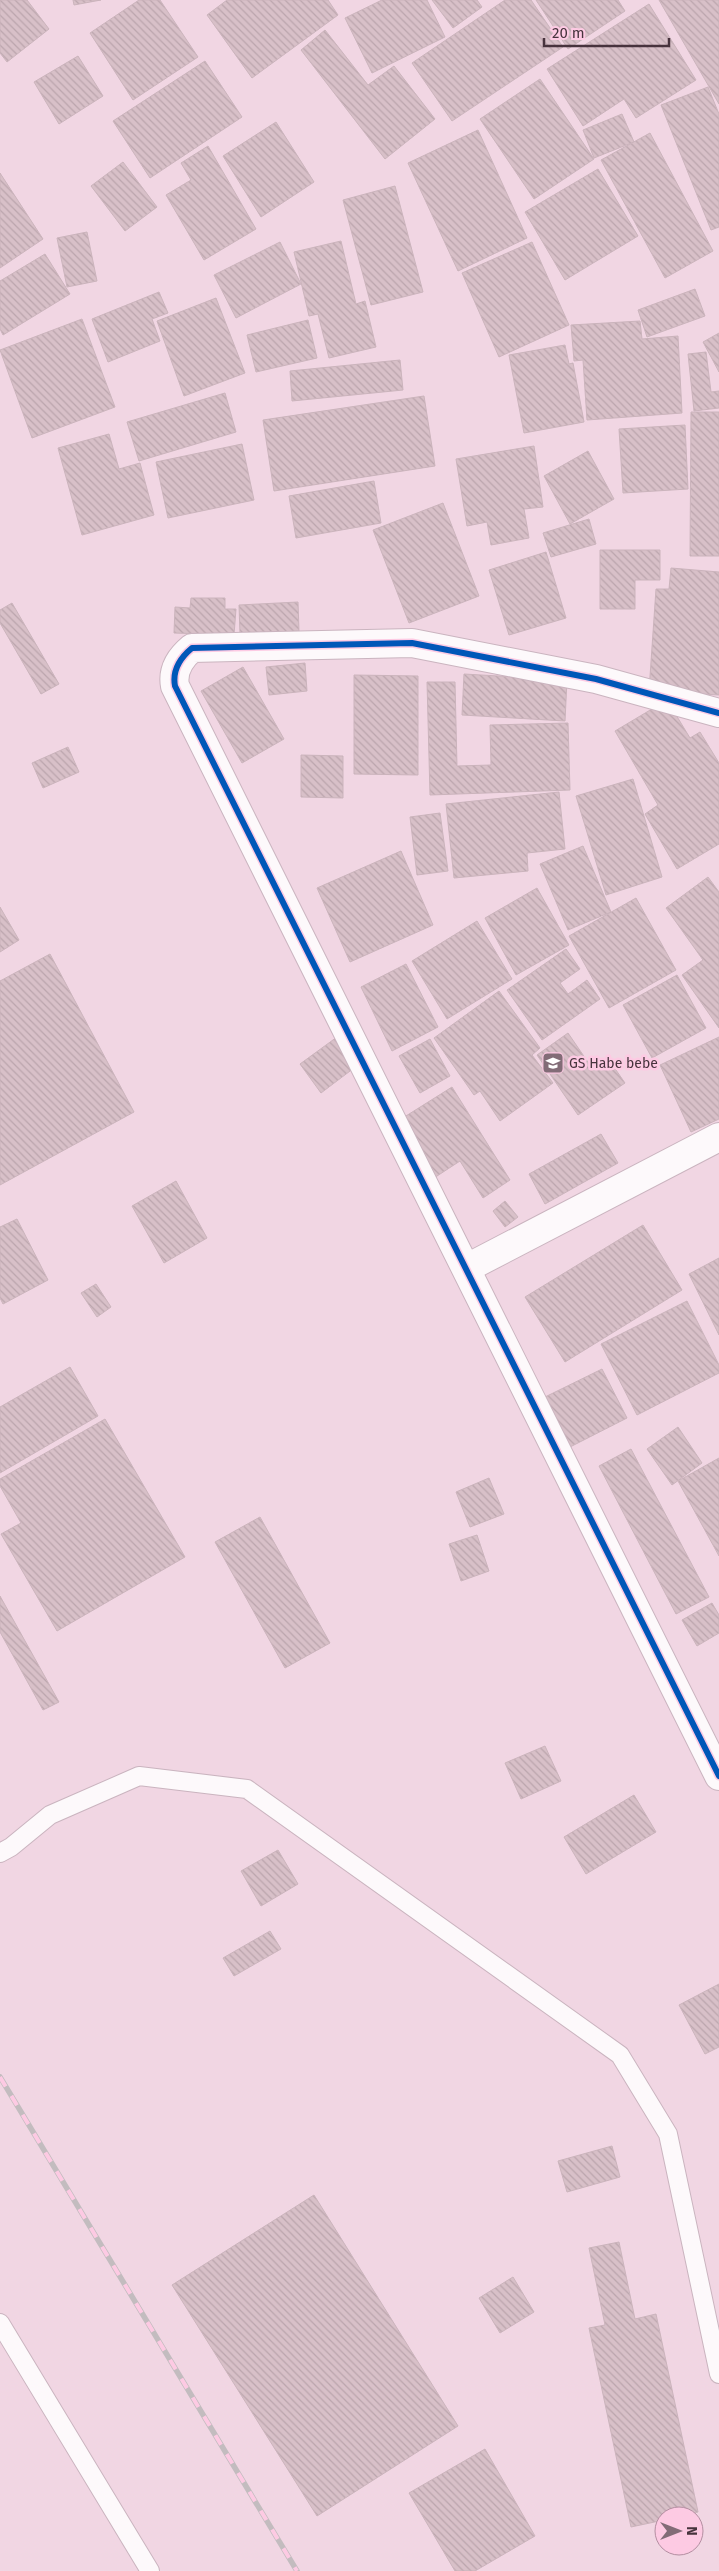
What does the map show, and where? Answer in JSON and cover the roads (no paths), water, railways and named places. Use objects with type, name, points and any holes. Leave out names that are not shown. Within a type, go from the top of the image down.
[{"type":"street","points":[[719,713],[596,679],[412,643],[192,648],[183,656],[173,674],[180,695],[719,1776]]},
{"type":"street","points":[[467,1268],[719,1137]]},
{"type":"lane","points":[[0,1853],[11,1848],[50,1815],[139,1776],[247,1789],[620,2056],[668,2134],[719,2374]]},
{"type":"lane","points":[[0,2323],[150,2571]]},
{"type":"railway","points":[[0,2077],[297,2571]]},
{"type":"place","name":"GS Habe bebe","points":[[553,1063]]}]
